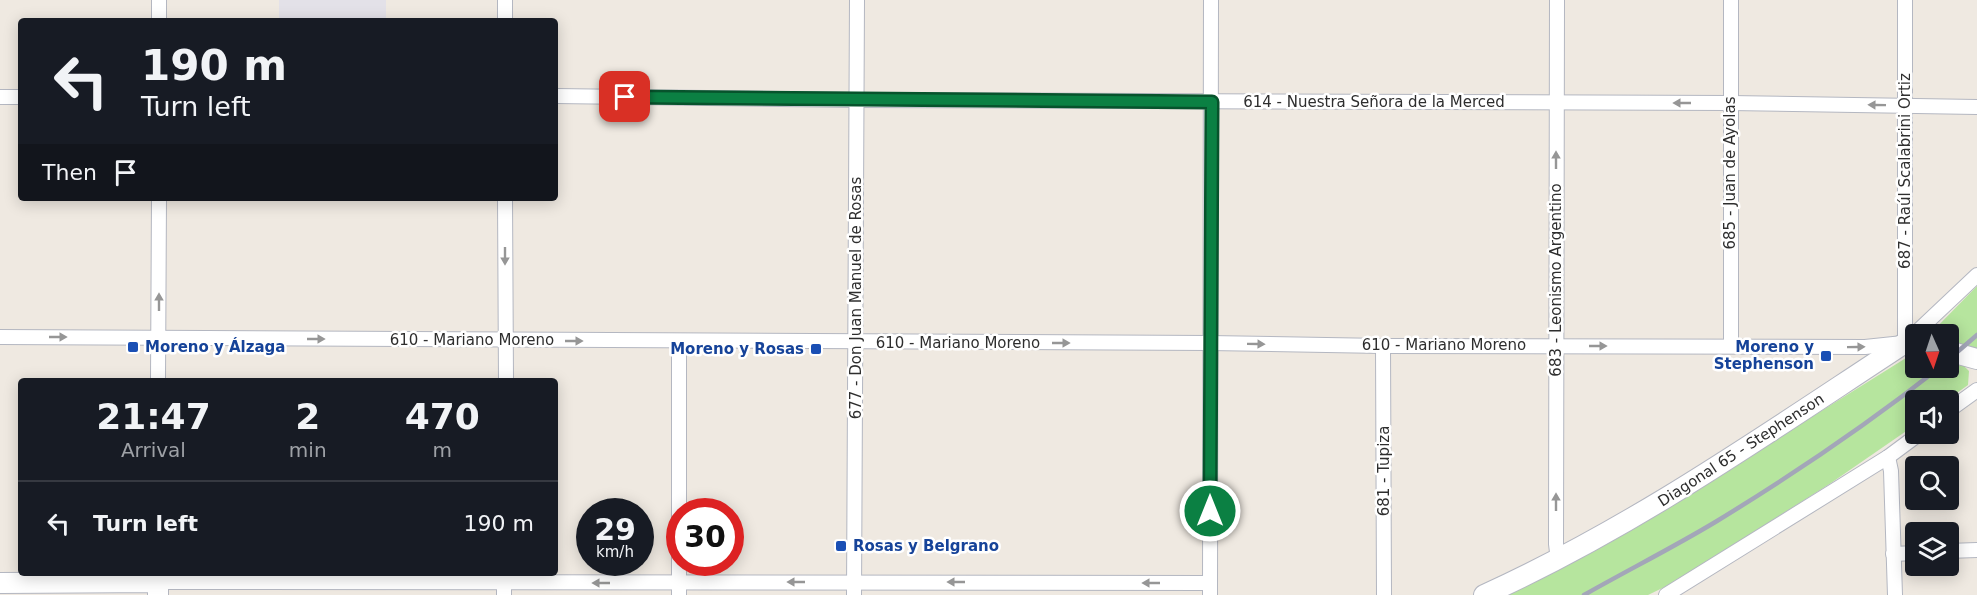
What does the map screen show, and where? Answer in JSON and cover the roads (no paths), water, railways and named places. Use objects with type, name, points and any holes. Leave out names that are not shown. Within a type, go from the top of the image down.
[{"type":"street","points":[[159,0],[159,18]]},
{"type":"street","points":[[504,18],[505,0]]},
{"type":"street","name":"677 - Don Juan Manuel de Rosas","points":[[854,588],[857,0]]},
{"type":"street","points":[[0,583],[504,584],[679,589],[1210,589],[1211,0]]},
{"type":"street","name":"683 - Leonismo Argentino","points":[[1557,0],[1556,544],[1558,560]]},
{"type":"street","name":"685 - Juan de Ayolas","points":[[1731,0],[1731,346]]},
{"type":"street","name":"687 - Raúl Scalabrini Ortiz","points":[[1905,0],[1910,324]]},
{"type":"street","points":[[0,96],[18,97]]},
{"type":"street","name":"614 - Nuestra Señora de la Merced","points":[[558,96],[857,100],[1730,103],[1977,107]]},
{"type":"street","points":[[158,378],[159,201]]},
{"type":"street","points":[[505,201],[506,378]]},
{"type":"street","name":"Diagonal 65 - Stephenson","points":[[1929,324],[1977,275]]},
{"type":"street","name":"610 - Mariano Moreno","points":[[0,337],[1209,343],[1383,346],[1865,347],[1905,343]]},
{"type":"street","points":[[679,341],[679,589]]},
{"type":"street","name":"681 - Tupiza","points":[[1383,346],[1384,595]]},
{"type":"street","name":"Diagonal 65 - Stephenson","points":[[1484,595],[1558,560],[1681,490],[1905,346]]},
{"type":"street","points":[[1959,354],[1977,359]]},
{"type":"street","points":[[1959,403],[1977,390]]},
{"type":"street","points":[[1674,593],[1906,444]]},
{"type":"street","points":[[1888,457],[1891,471],[1895,595]]},
{"type":"street","points":[[1959,551],[1977,550]]},
{"type":"street","points":[[1893,554],[1905,553]]},
{"type":"railway","points":[[1959,351],[1977,335]]},
{"type":"railway","points":[[1584,595],[1701,531],[1774,485],[1858,429],[1926,378]]},
{"type":"place","name":"Moreno y Álzaga","points":[[133,347]]},
{"type":"place","name":"Moreno y Rosas","points":[[816,349]]},
{"type":"place","name":"Moreno y Stephenson","points":[[1826,356]]},
{"type":"place","name":"Rosas y Belgrano","points":[[841,546]]}]
